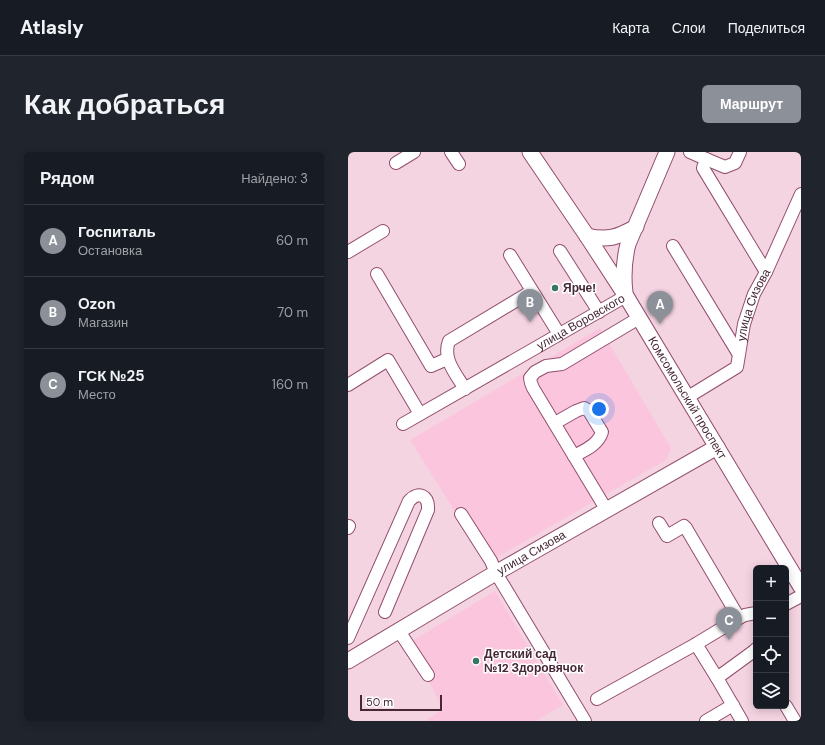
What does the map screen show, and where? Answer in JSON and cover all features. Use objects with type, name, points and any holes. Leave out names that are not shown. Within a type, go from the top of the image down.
[{"type":"main road","name":"Комсомольский проспект","points":[[530,152],[588,236],[626,296],[717,447],[799,577]]},
{"type":"main road","name":"улица Воровского","points":[[626,296],[624,281],[628,244],[667,152]]},
{"type":"main road","points":[[588,236],[613,238],[636,227]]},
{"type":"main road","name":"улица Сизова","points":[[348,661],[606,509],[717,447]]},
{"type":"street","points":[[396,163],[414,152]]},
{"type":"street","points":[[451,152],[458,164]]},
{"type":"street","points":[[690,152],[725,166],[735,163],[740,152]]},
{"type":"street","points":[[706,159],[703,168],[766,272]]},
{"type":"street","name":"улица Сизова","points":[[688,397],[737,367],[738,353],[744,324],[754,294],[766,272],[801,194]]},
{"type":"street","points":[[348,252],[383,231]]},
{"type":"street","points":[[673,246],[738,353]]},
{"type":"street","points":[[560,251],[599,312]]},
{"type":"street","points":[[510,255],[559,334]]},
{"type":"street","points":[[377,274],[431,366],[447,359]]},
{"type":"street","points":[[465,389],[447,359],[446,348],[449,341],[532,291]]},
{"type":"street","name":"улица Воровского","points":[[403,424],[626,296]]},
{"type":"street","points":[[606,509],[533,388],[530,378],[535,372],[546,366],[562,364],[639,318]]},
{"type":"street","points":[[348,385],[388,360],[420,414]]},
{"type":"street","points":[[555,423],[584,408],[589,411],[602,432],[600,438],[595,443],[574,456]]},
{"type":"street","points":[[348,638],[409,501],[413,496],[422,496],[426,499],[428,510],[385,612]]},
{"type":"street","points":[[461,514],[491,561],[496,573],[585,721]]},
{"type":"street","points":[[659,523],[667,536],[684,526],[686,528],[739,618]]},
{"type":"street","points":[[789,602],[801,596]]},
{"type":"street","points":[[598,699],[739,618],[753,614]]},
{"type":"street","points":[[399,631],[428,675]]},
{"type":"street","points":[[696,644],[742,721]]},
{"type":"street","points":[[717,678],[753,652]]},
{"type":"street","points":[[706,721],[733,706]]},
{"type":"street","points":[[788,709],[795,721]]},
{"type":"shaded area","points":[[600,328],[671,448],[666,460],[487,563],[410,440]]},
{"type":"shaded area","name":"Детский сад №12 Здоровячок","points":[[495,591],[563,705],[536,721],[425,721],[443,709],[426,676],[405,645]]},
{"type":"place","name":"Ярче!","points":[[555,288]]},
{"type":"place","name":"Ozon","points":[[530,322]]},
{"type":"place","name":"Госпиталь","points":[[660,324]]},
{"type":"place","name":"ГСК №25","points":[[729,640]]},
{"type":"place","name":"Детский сад №12 Здоровячок","points":[[476,661]]}]
